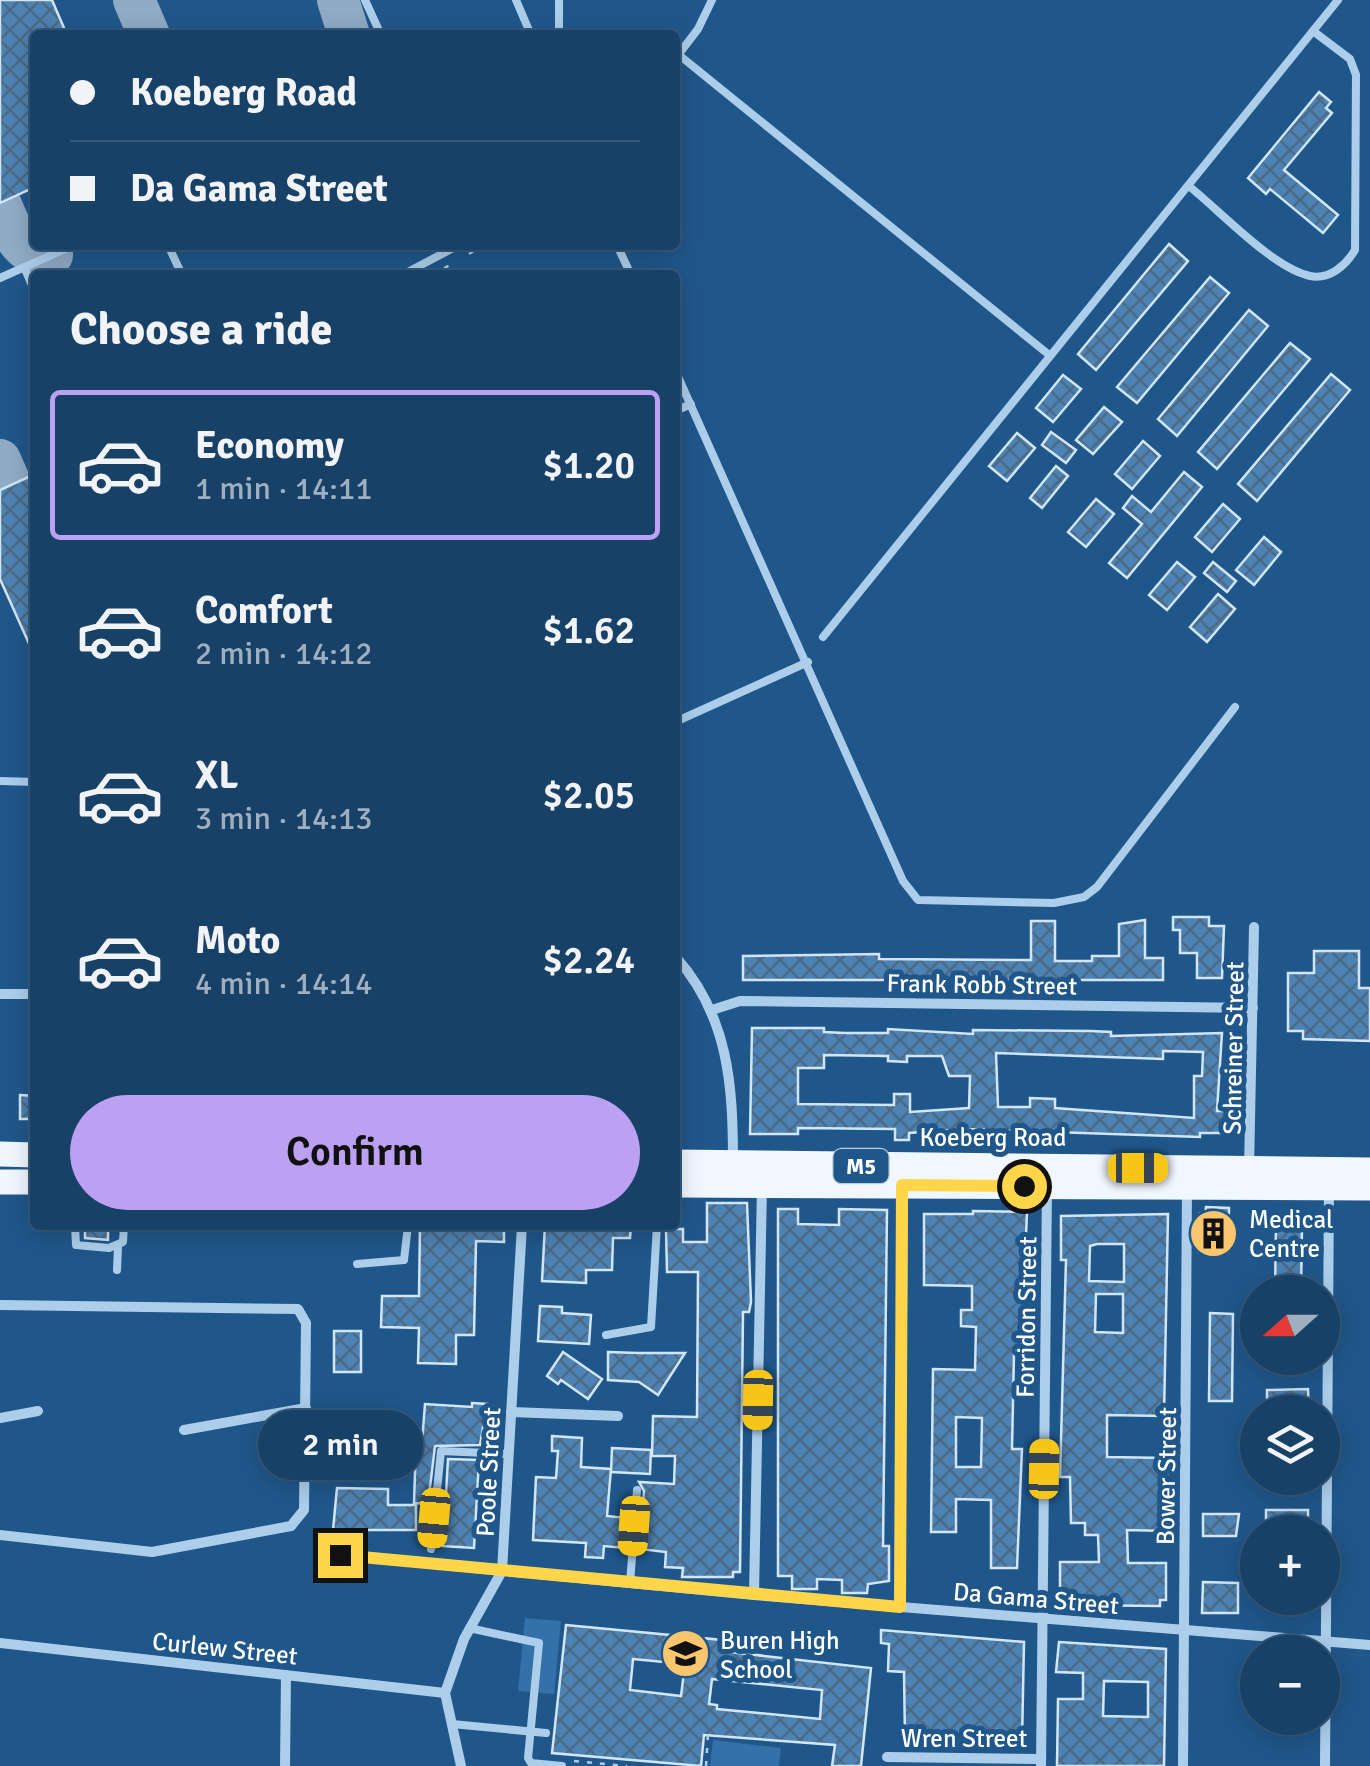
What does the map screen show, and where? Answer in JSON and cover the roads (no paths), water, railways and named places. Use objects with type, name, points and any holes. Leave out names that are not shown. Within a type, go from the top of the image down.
[{"type":"main road","points":[[0,1154],[30,1155]]},
{"type":"main road","name":"Koeberg Road","points":[[680,1162],[902,1176]]},
{"type":"main road","name":"Koeberg Road","points":[[680,1185],[1249,1169],[1370,1188]]},
{"type":"main road","name":"Koeberg Road","points":[[1047,1177],[1187,1187],[1329,1179],[1370,1170]]},
{"type":"main road","points":[[0,1182],[30,1182]]},
{"type":"street","name":"Schreiner Street","points":[[1249,1169],[1254,927]]},
{"type":"street","points":[[680,963],[712,1010],[729,1066],[733,1164]]},
{"type":"street","points":[[0,994],[30,994]]},
{"type":"street","name":"Frank Robb Street","points":[[712,1010],[740,1002],[1253,1008]]},
{"type":"street","points":[[900,1607],[902,1176]]},
{"type":"street","name":"Forridon Street","points":[[1041,1762],[1047,1177]]},
{"type":"street","points":[[1326,1635],[1329,1179]]},
{"type":"street","points":[[754,1595],[762,1184]]},
{"type":"street","name":"Bower Street","points":[[1183,1766],[1187,1187]]},
{"type":"street","name":"Poole Street","points":[[461,1766],[446,1693],[449,1673],[502,1570],[522,1230]]},
{"type":"street","points":[[0,1306],[298,1309],[306,1324],[304,1510],[291,1526],[152,1552],[0,1535]]},
{"type":"street","points":[[184,1430],[306,1408]]},
{"type":"street","points":[[0,1418],[38,1411]]},
{"type":"street","points":[[511,1412],[618,1416]]},
{"type":"street","name":"Da Gama Street","points":[[340,1555],[630,1584],[1241,1635]]},
{"type":"street","name":"Da Gama Street","points":[[1340,1642],[1370,1645]]},
{"type":"street","name":"Curlew Street","points":[[0,1643],[446,1693]]},
{"type":"street","points":[[286,1674],[286,1766]]},
{"type":"street","points":[[1324,1735],[1324,1766]]},
{"type":"street","name":"Wren Street","points":[[887,1757],[1041,1762]]},
{"type":"lane","points":[[366,0],[379,30]]},
{"type":"lane","points":[[516,0],[529,30]]},
{"type":"lane","points":[[558,0],[559,30]]},
{"type":"lane","points":[[680,52],[712,0]]},
{"type":"lane","points":[[823,636],[1338,0]]},
{"type":"lane","points":[[1190,187],[1283,264],[1311,276],[1326,275],[1348,261],[1355,250],[1356,75],[1350,59],[1313,31]]},
{"type":"lane","points":[[680,59],[1048,354]]},
{"type":"lane","points":[[0,278],[63,250]]},
{"type":"lane","points":[[412,270],[450,250]]},
{"type":"lane","points":[[24,267],[30,281]]},
{"type":"lane","points":[[680,381],[912,896],[923,901],[1054,903],[1084,897],[1097,886],[1234,707]]},
{"type":"lane","points":[[680,409],[691,404]]},
{"type":"lane","points":[[680,720],[808,662]]},
{"type":"lane","points":[[0,781],[30,782]]},
{"type":"lane","points":[[75,1230],[76,1245],[118,1248]]},
{"type":"lane","points":[[117,1270],[124,1230]]},
{"type":"lane","points":[[357,1264],[404,1260],[407,1230]]},
{"type":"lane","points":[[606,1334],[651,1327],[657,1230]]},
{"type":"lane","points":[[431,1549],[441,1451],[509,1454]]},
{"type":"lane","points":[[630,1584],[636,1490]]},
{"type":"lane","points":[[470,1628],[539,1643],[530,1762],[562,1766]]},
{"type":"lane","points":[[452,1724],[546,1732]]},
{"type":"place","name":"Medical Centre","points":[[1214,1233]]},
{"type":"place","name":"Buren High School","points":[[685,1654]]}]
